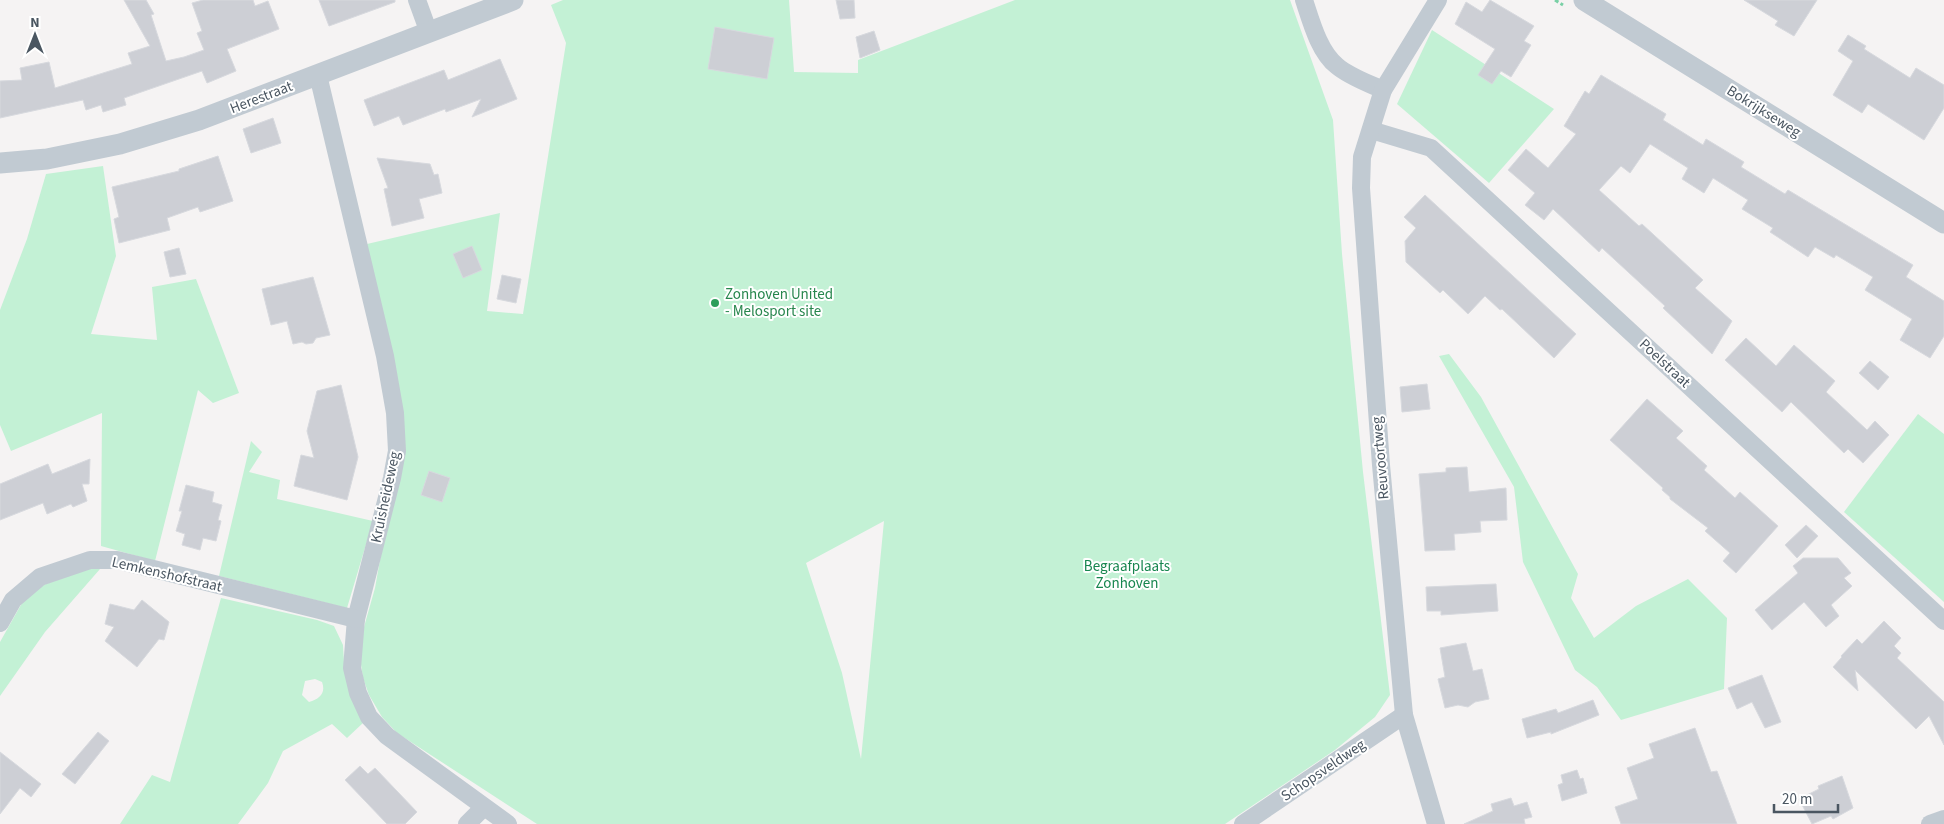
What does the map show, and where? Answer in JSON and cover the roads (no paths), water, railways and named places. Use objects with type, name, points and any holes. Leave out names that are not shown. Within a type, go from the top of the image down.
[{"type":"street","points":[[417,0],[429,32]]},
{"type":"street","name":"Herestraat","points":[[0,163],[47,159],[120,144],[199,120],[513,0]]},
{"type":"street","points":[[1304,0],[1316,36],[1335,65],[1383,90]]},
{"type":"street","name":"Reuvoortweg","points":[[1436,824],[1404,716],[1380,465],[1361,188],[1362,157],[1383,90],[1438,0]]},
{"type":"street","name":"Bokrijkseweg","points":[[1584,0],[1944,223]]},
{"type":"street","name":"Kruisheideweg","points":[[318,75],[385,356],[395,413],[397,451],[392,478],[356,619],[352,668],[358,693],[369,716],[387,736],[483,808],[508,824]]},
{"type":"street","name":"Poelstraat","points":[[1371,130],[1431,148],[1944,621]]},
{"type":"street","name":"Lemkenshofstraat","points":[[0,624],[13,600],[40,577],[90,560],[117,560],[356,619]]},
{"type":"street","name":"Schopsveldweg","points":[[1243,824],[1404,716]]},
{"type":"street","points":[[467,824],[483,808]]},
{"type":"street","points":[[1930,824],[1944,819]]},
{"type":"place","name":"Zonhoven United - Melosport site","points":[[715,303]]},
{"type":"park label","name":"Begraafplaats Zonhoven","points":[[1127,574]]}]
